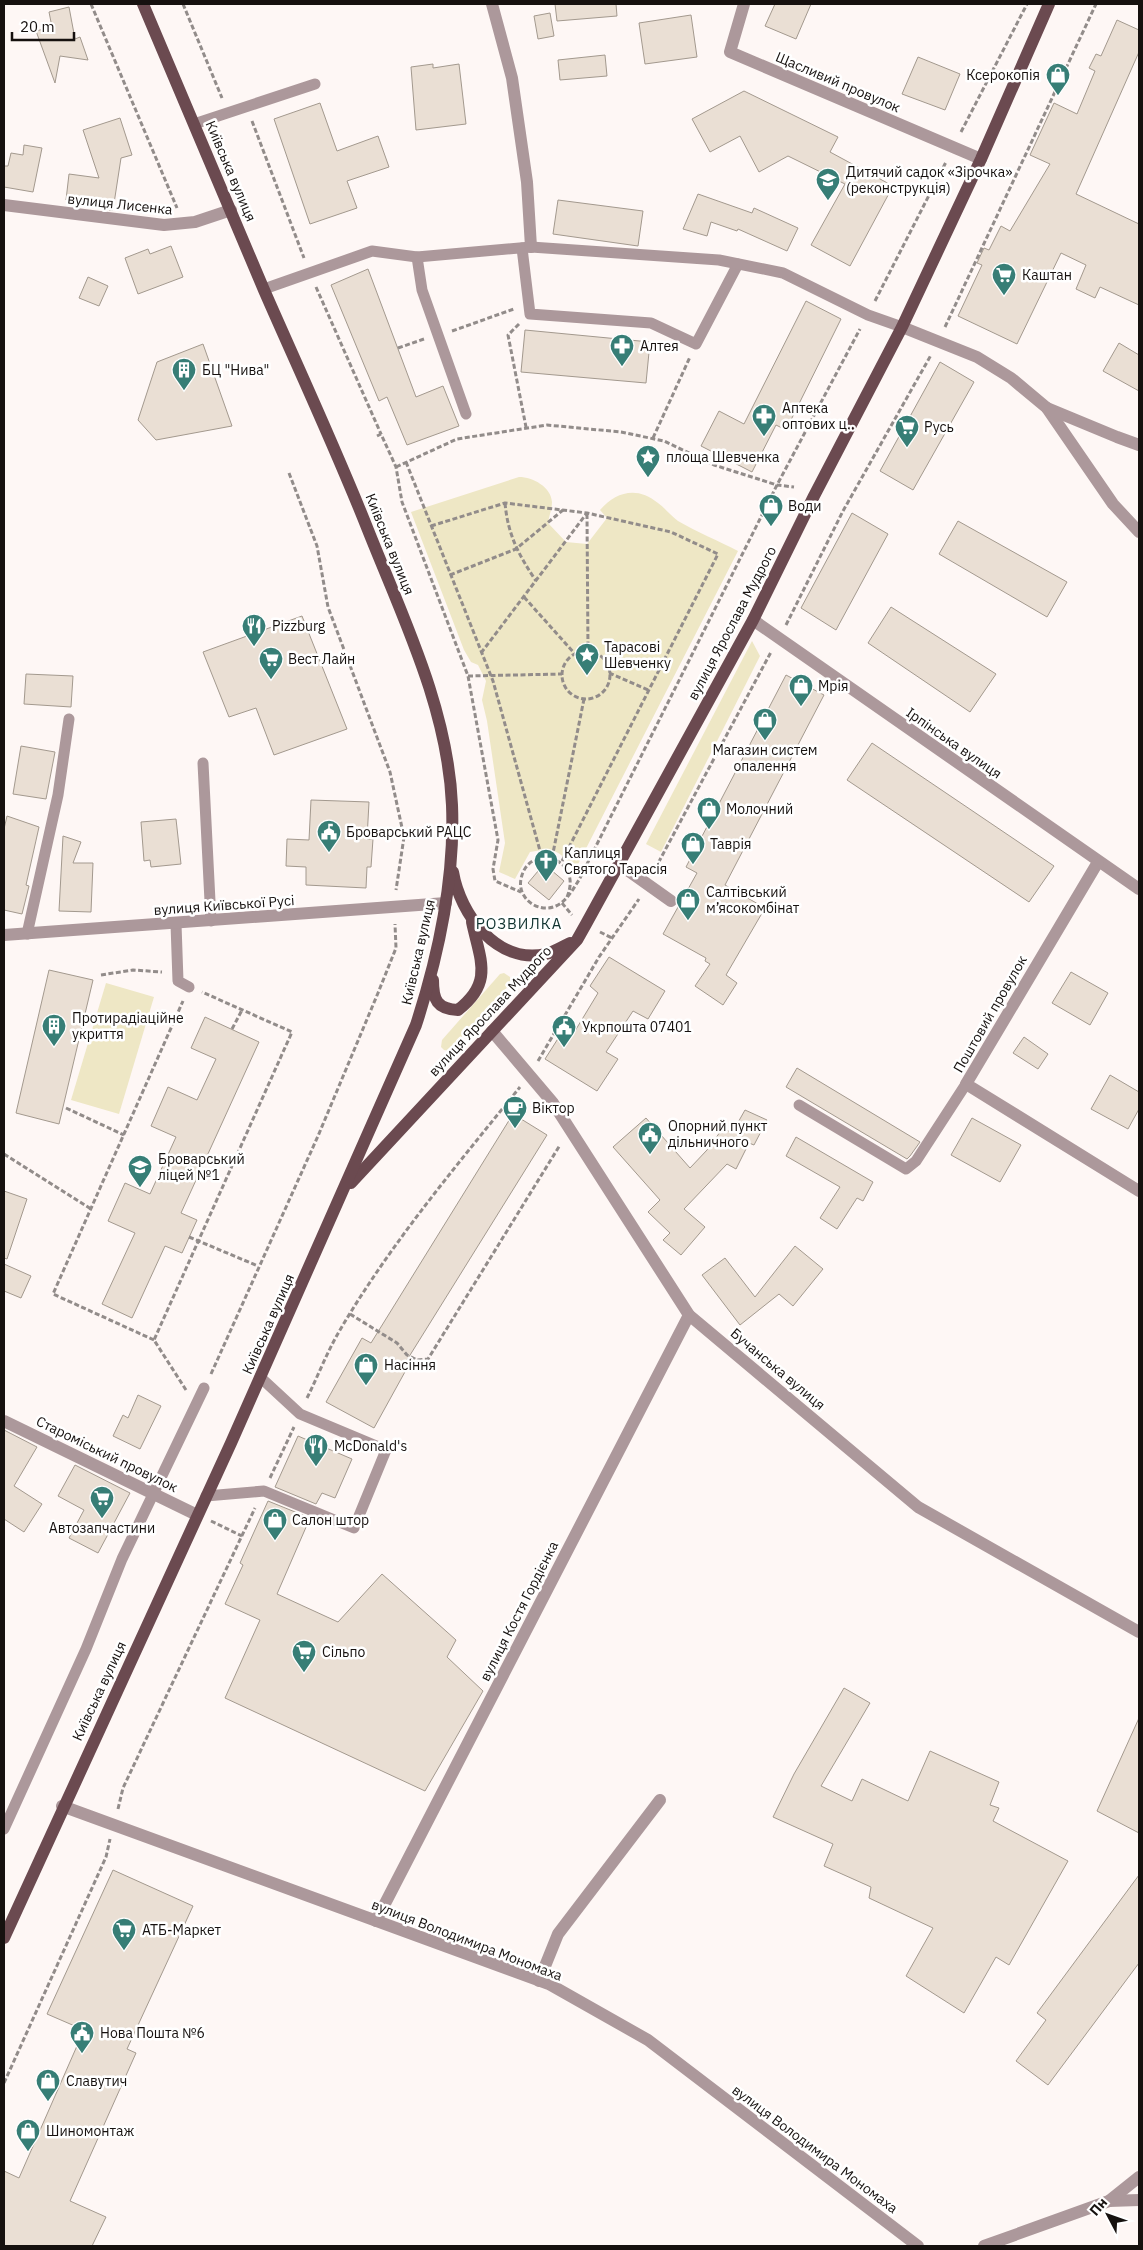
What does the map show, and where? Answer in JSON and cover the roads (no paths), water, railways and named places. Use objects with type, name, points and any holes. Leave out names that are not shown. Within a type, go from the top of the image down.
[{"type":"main road","name":"Київська вулиця","points":[[4,1938],[62,1806],[206,1496],[344,1191],[416,1025],[433,966],[446,903],[451,861],[452,804],[446,757],[440,725],[418,656],[338,454],[264,289],[143,4]]},
{"type":"main road","name":"вулиця Ярослава Мудрого","points":[[344,1191],[577,940],[753,620],[810,503],[902,326],[981,159],[1049,4]]},
{"type":"main road","points":[[433,966],[433,994],[437,1003],[446,1010],[458,1010],[476,993],[482,971],[470,917],[456,886],[451,861]]},
{"type":"main road","points":[[470,917],[493,941],[519,955],[547,954],[577,940]]},
{"type":"street","points":[[492,4],[512,78],[527,182],[527,248]]},
{"type":"street","name":"Щасливий провулок","points":[[744,4],[730,52],[981,159]]},
{"type":"street","name":"вулиця Лисенка","points":[[4,205],[164,225],[195,222],[231,210]]},
{"type":"street","points":[[902,326],[977,357],[1011,378],[1047,408],[1113,504],[1139,532]]},
{"type":"street","points":[[1047,408],[1139,445]]},
{"type":"street","name":"Ірпінська вулиця","points":[[753,620],[1139,889]]},
{"type":"street","name":"Поштовий провулок","points":[[1098,862],[966,1084],[1139,1191]]},
{"type":"street","points":[[619,864],[671,901]]},
{"type":"street","name":"вулиця Київської Русі","points":[[4,935],[446,903]]},
{"type":"street","name":"Бучанська вулиця","points":[[492,1030],[553,1103],[689,1315],[918,1507],[1139,1632]]},
{"type":"street","name":"вулиця Костя Гордієнка","points":[[376,1921],[689,1315]]},
{"type":"street","name":"Староміський провулок","points":[[4,1421],[197,1515]]},
{"type":"street","points":[[539,1981],[558,1934],[660,1800]]},
{"type":"street","name":"вулиця Володимира Мономаха","points":[[62,1806],[539,1981],[648,2040],[918,2246]]},
{"type":"street","points":[[1109,2201],[1139,2177]]},
{"type":"street","points":[[984,2246],[1109,2201],[1139,2200]]},
{"type":"lane","points":[[194,124],[314,84]]},
{"type":"lane","points":[[527,248],[530,309],[651,323],[696,344],[738,264]]},
{"type":"lane","points":[[264,289],[372,251],[417,257],[527,248],[720,260],[783,273],[868,315],[902,326]]},
{"type":"lane","points":[[417,257],[422,290],[466,414]]},
{"type":"lane","points":[[27,934],[58,795],[69,718]]},
{"type":"lane","points":[[203,763],[211,921]]},
{"type":"lane","points":[[176,924],[178,981],[189,987]]},
{"type":"lane","points":[[799,1105],[906,1169],[916,1161],[966,1084]]},
{"type":"lane","points":[[206,1496],[264,1491],[354,1528],[386,1450],[300,1414],[260,1377]]},
{"type":"lane","points":[[4,1829],[86,1649],[122,1559],[204,1388]]},
{"type":"place","name":"Ксерокопія","points":[[1058,96]]},
{"type":"place","name":"Дитячий садок «Зірочка» (реконструкція)","points":[[828,201]]},
{"type":"place","name":"Каштан","points":[[1004,296]]},
{"type":"place","name":"Алтея","points":[[622,367]]},
{"type":"place","name":"БЦ \"Нива\"","points":[[184,391]]},
{"type":"place","name":"Аптека оптових ц‥","points":[[764,437]]},
{"type":"place","name":"Русь","points":[[907,448]]},
{"type":"place","name":"площа Шевченка","points":[[648,478]]},
{"type":"place","name":"Води","points":[[771,527]]},
{"type":"place","name":"Pizzburg","points":[[254,647]]},
{"type":"place","name":"Тарасові Шевченку","points":[[587,676]]},
{"type":"place","name":"Вест Лайн","points":[[271,680]]},
{"type":"place","name":"Мрія","points":[[801,707]]},
{"type":"place","name":"Магазин систем опалення","points":[[765,741]]},
{"type":"place","name":"Молочний","points":[[709,830]]},
{"type":"place","name":"Броварський РАЦС","points":[[329,853]]},
{"type":"place","name":"Таврія","points":[[693,865]]},
{"type":"place","name":"Каплиця Святого Тарасія","points":[[546,882]]},
{"type":"place","name":"Салтівський м’ясокомбінат","points":[[688,921]]},
{"type":"place","name":"Протирадіаційне укриття","points":[[54,1047]]},
{"type":"place","name":"Укрпошта 07401","points":[[564,1048]]},
{"type":"place","name":"Віктор","points":[[515,1129]]},
{"type":"place","name":"Опорний пункт дільничного","points":[[650,1155]]},
{"type":"place","name":"Броварський ліцей №1","points":[[140,1188]]},
{"type":"place","name":"Насіння","points":[[366,1386]]},
{"type":"place","name":"McDonald's","points":[[316,1467]]},
{"type":"place","name":"Автозапчастини","points":[[102,1519]]},
{"type":"place","name":"Салон штор","points":[[275,1541]]},
{"type":"place","name":"Сільпо","points":[[304,1673]]},
{"type":"place","name":"АТБ-Маркет","points":[[124,1951]]},
{"type":"place","name":"Нова Пошта №6","points":[[82,2054]]},
{"type":"place","name":"Славутич","points":[[48,2102]]},
{"type":"place","name":"Шиномонтаж","points":[[28,2152]]},
{"type":"district","name":"РОЗВИЛКА","points":[[519,923]]}]
